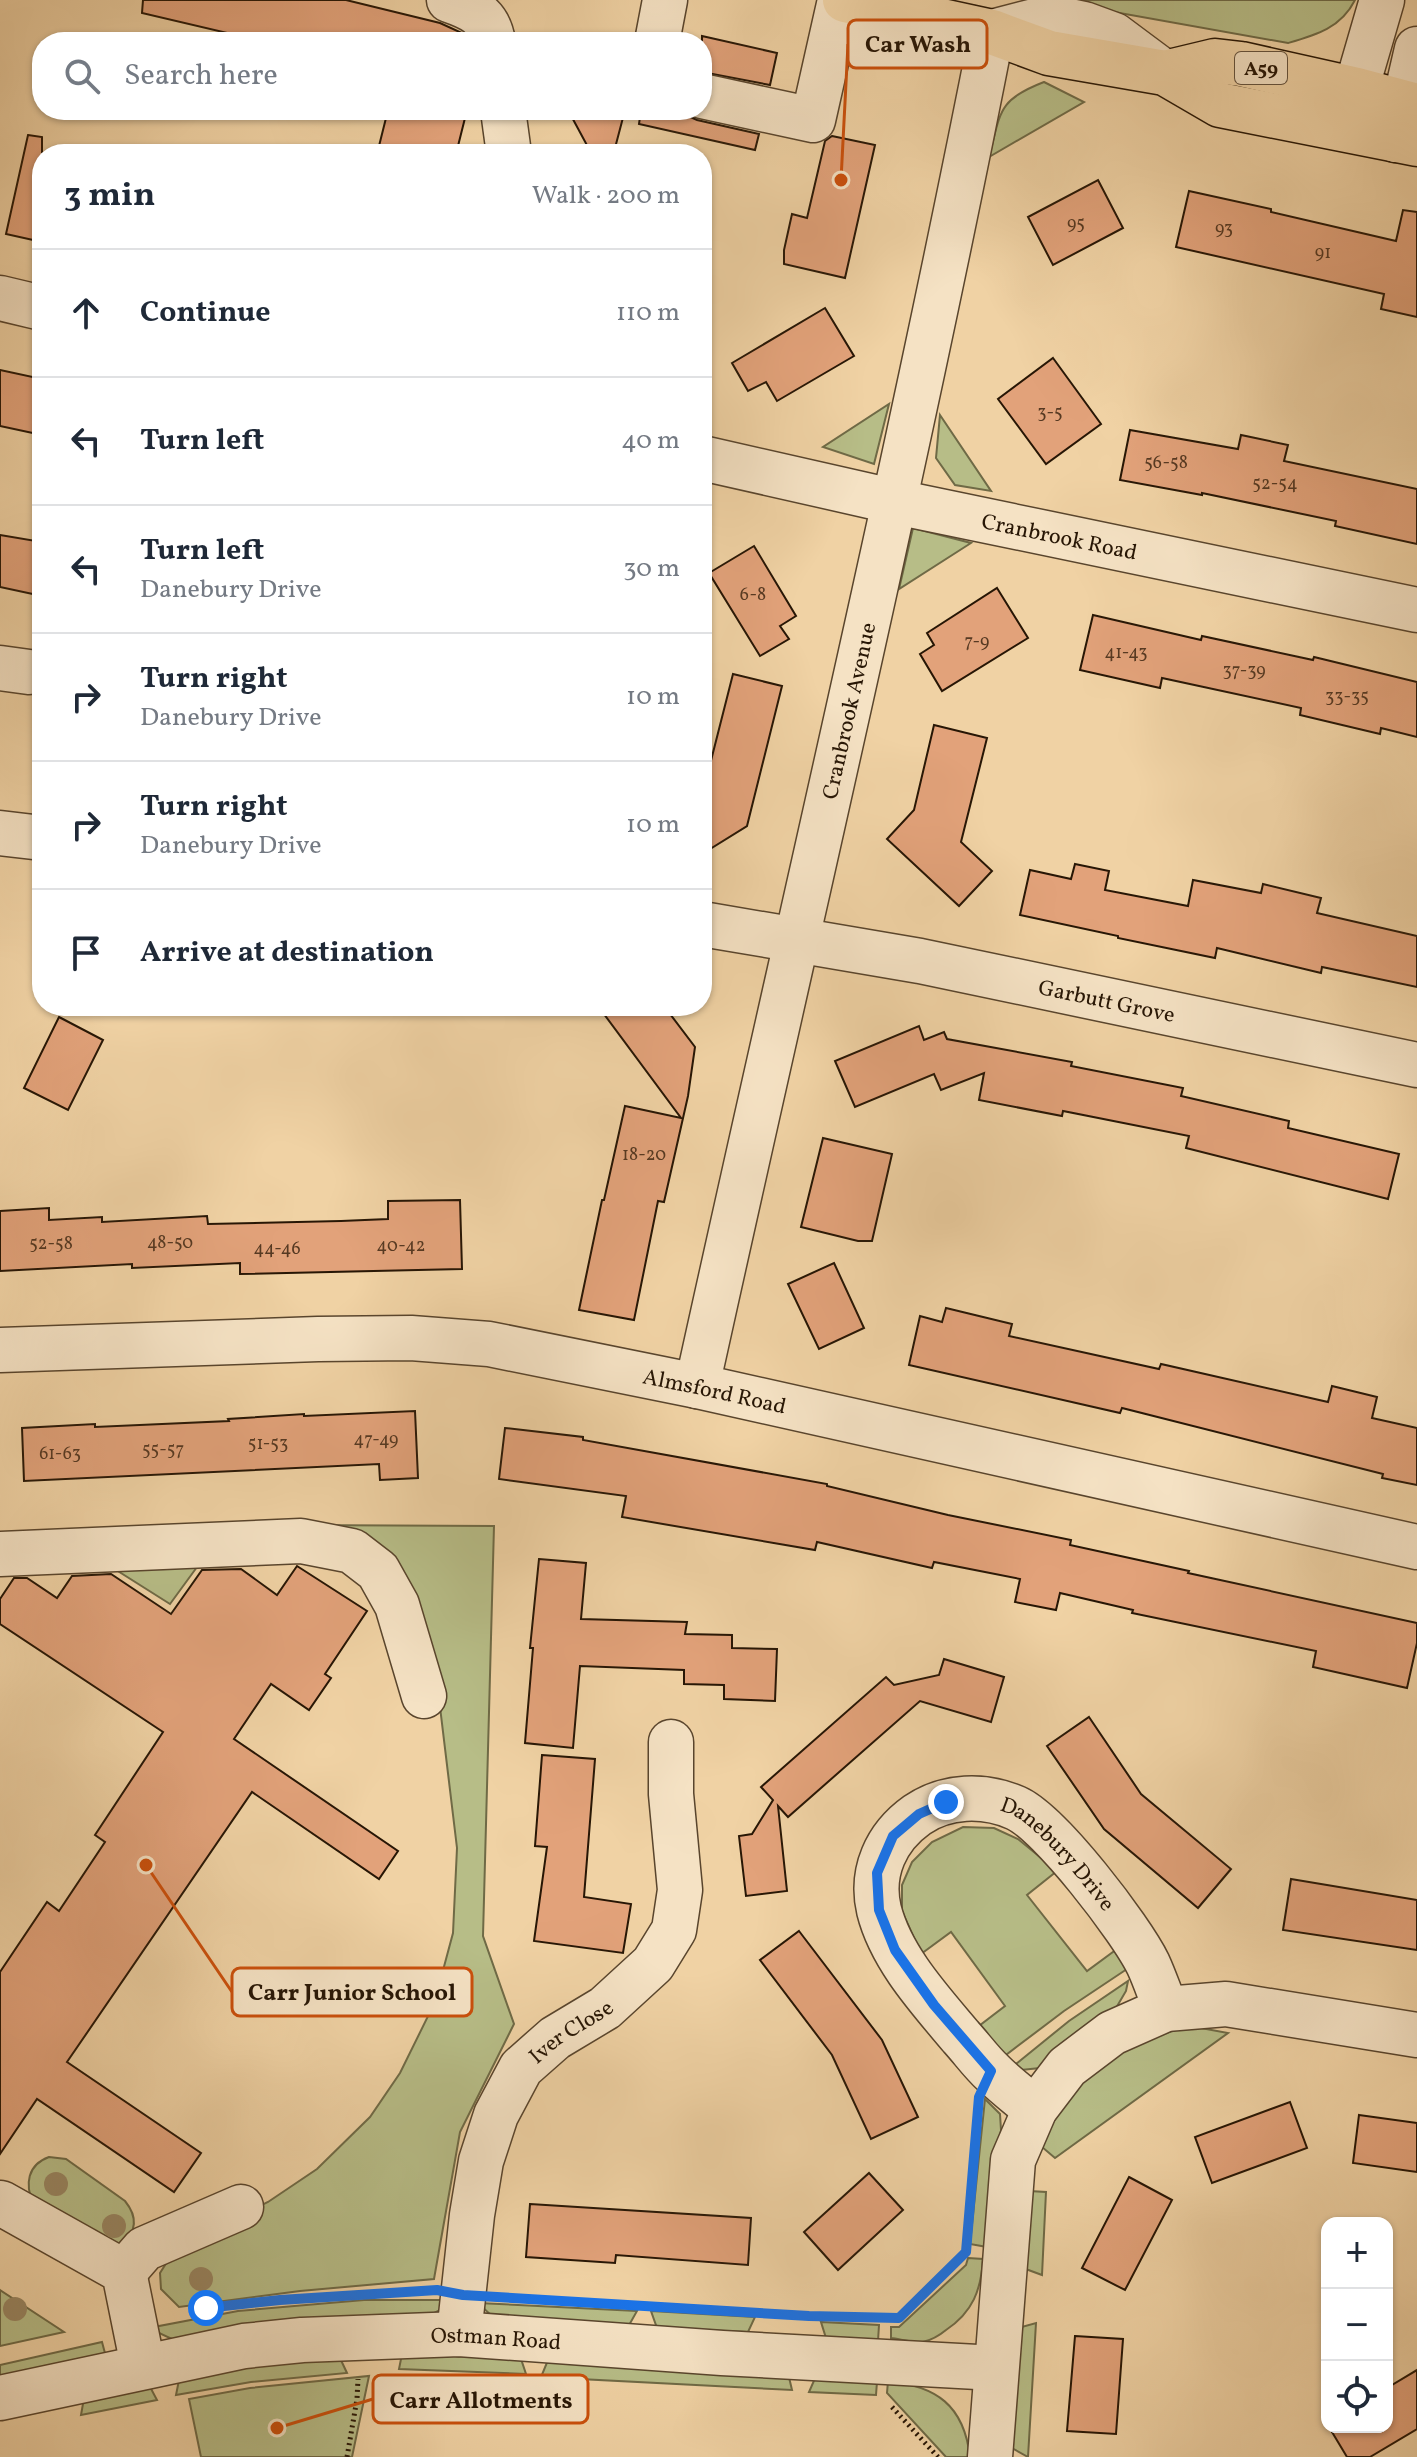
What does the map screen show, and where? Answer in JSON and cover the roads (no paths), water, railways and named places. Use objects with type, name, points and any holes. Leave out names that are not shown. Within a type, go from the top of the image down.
[{"type":"main road","name":"A59","points":[[842,0],[992,32],[1049,53],[1165,73],[1220,105],[1351,110],[1409,123]]},
{"type":"street","points":[[449,0],[472,8],[485,18],[490,32]]},
{"type":"street","points":[[659,32],[665,0]]},
{"type":"street","points":[[712,98],[813,120],[842,0]]},
{"type":"street","points":[[1351,110],[1382,0]]},
{"type":"street","name":"Cranbrook Avenue","points":[[697,1386],[896,502],[992,32]]},
{"type":"street","points":[[1409,123],[1417,49]]},
{"type":"street","points":[[504,120],[508,144]]},
{"type":"street","points":[[0,298],[32,306]]},
{"type":"street","name":"Cranbrook Road","points":[[712,460],[896,502],[1417,610]]},
{"type":"street","points":[[0,833],[32,837]]},
{"type":"street","name":"Garbutt Grove","points":[[712,925],[920,961],[1417,1065]]},
{"type":"street","name":"Almsford Road","points":[[0,1350],[318,1339],[411,1338],[489,1344],[697,1386],[1417,1547]]},
{"type":"street","points":[[0,1554],[301,1541],[352,1551],[378,1571],[397,1605],[424,1696]]},
{"type":"street","name":"Iver Close","points":[[459,2334],[481,2161],[496,2115],[521,2068],[555,2038],[605,2008],[653,1964],[674,1930],[680,1890],[671,1794],[671,1742]]},
{"type":"street","name":"Danebury Drive","points":[[1035,2109],[991,2071],[934,2005],[895,1950],[884,1923],[879,1910],[877,1873],[893,1836],[919,1814],[946,1802],[977,1797],[1017,1808],[1051,1836],[1099,1892],[1147,1962],[1166,2009]]},
{"type":"street","points":[[990,2457],[1013,2160],[1035,2109],[1067,2067],[1112,2033],[1166,2009],[1226,2004],[1417,2035]]},
{"type":"street","points":[[1,2203],[124,2272],[143,2366]]},
{"type":"street","points":[[124,2272],[144,2249],[241,2207]]},
{"type":"street","name":"Ostman Road","points":[[0,2398],[244,2346],[302,2340],[459,2334],[996,2368]]},
{"type":"place","name":"Car Wash","points":[[841,180]]},
{"type":"place","name":"Carr Junior School","points":[[146,1865]]},
{"type":"place","name":"Carr Allotments","points":[[277,2428]]}]
